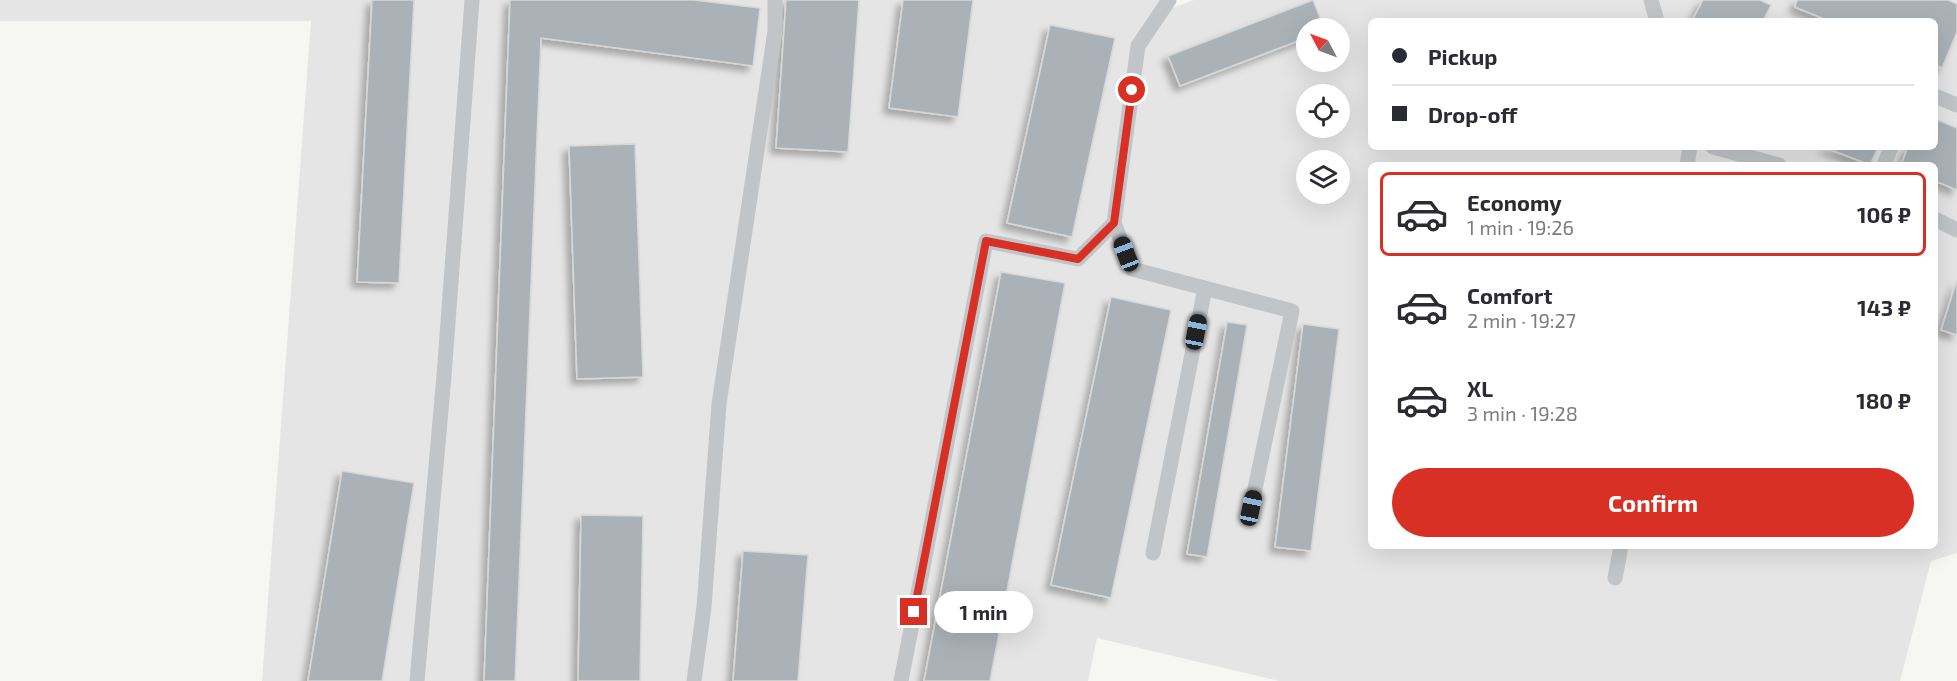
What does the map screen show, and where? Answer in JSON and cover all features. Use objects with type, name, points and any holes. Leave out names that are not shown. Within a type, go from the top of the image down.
[{"type":"lane","points":[[417,681],[444,376],[472,0]]},
{"type":"lane","points":[[694,681],[704,607],[719,404],[775,31],[775,0]]},
{"type":"lane","points":[[1169,0],[1138,46],[1114,223],[1132,270],[1292,310],[1251,508]]},
{"type":"lane","points":[[1650,0],[1655,18]]},
{"type":"lane","points":[[1938,97],[1957,105]]},
{"type":"lane","points":[[1724,150],[1768,162]]},
{"type":"lane","points":[[1938,220],[1957,230]]},
{"type":"lane","points":[[901,681],[986,241],[1078,259],[1114,223]]},
{"type":"lane","points":[[1153,553],[1205,288]]},
{"type":"lane","points":[[1615,578],[1620,549]]},
{"type":"shaded area","points":[[0,0],[1166,0],[1172,8],[1194,0],[1957,0],[1957,553],[1931,561],[1900,681],[1279,681],[1097,638],[1088,681],[262,681],[311,21],[0,21]]},
{"type":"building","points":[[372,0],[414,0],[399,283],[357,282]]},
{"type":"building","points":[[510,0],[694,0],[760,8],[753,66],[541,38],[515,681],[484,681]]},
{"type":"building","points":[[786,0],[859,0],[848,152],[776,148]]},
{"type":"building","points":[[903,0],[973,0],[958,117],[889,108]]},
{"type":"building","points":[[1313,0],[1320,18],[1296,18],[1296,42],[1180,86],[1168,56]]},
{"type":"building","points":[[1703,0],[1760,0],[1771,5],[1764,18],[1694,18]]},
{"type":"building","points":[[1797,0],[1948,0],[1957,4],[1957,32],[1942,68],[1938,66],[1938,18],[1822,18],[1795,7]]},
{"type":"building","points":[[1050,25],[1115,38],[1072,237],[1007,223]]},
{"type":"building","points":[[1938,120],[1957,128],[1957,190],[1938,182],[1938,162],[1902,162],[1907,150],[1938,150]]},
{"type":"building","points":[[635,144],[643,377],[577,379],[569,146]]},
{"type":"building","points":[[1832,150],[1877,150],[1871,162],[1862,162]]},
{"type":"building","points":[[1001,272],[1065,283],[990,681],[924,681]]},
{"type":"building","points":[[1957,280],[1957,335],[1941,330]]},
{"type":"building","points":[[1111,297],[1171,310],[1111,598],[1051,585]]},
{"type":"building","points":[[1227,322],[1247,325],[1207,557],[1187,554]]},
{"type":"building","points":[[1303,324],[1339,329],[1311,551],[1275,547]]},
{"type":"building","points":[[342,471],[414,483],[382,681],[308,681]]},
{"type":"building","points":[[581,515],[643,516],[640,681],[578,681]]},
{"type":"building","points":[[743,551],[808,555],[798,681],[733,681]]},
{"type":"route","points":[[914,612],[986,241],[1078,259],[1114,223],[1132,90]]}]
